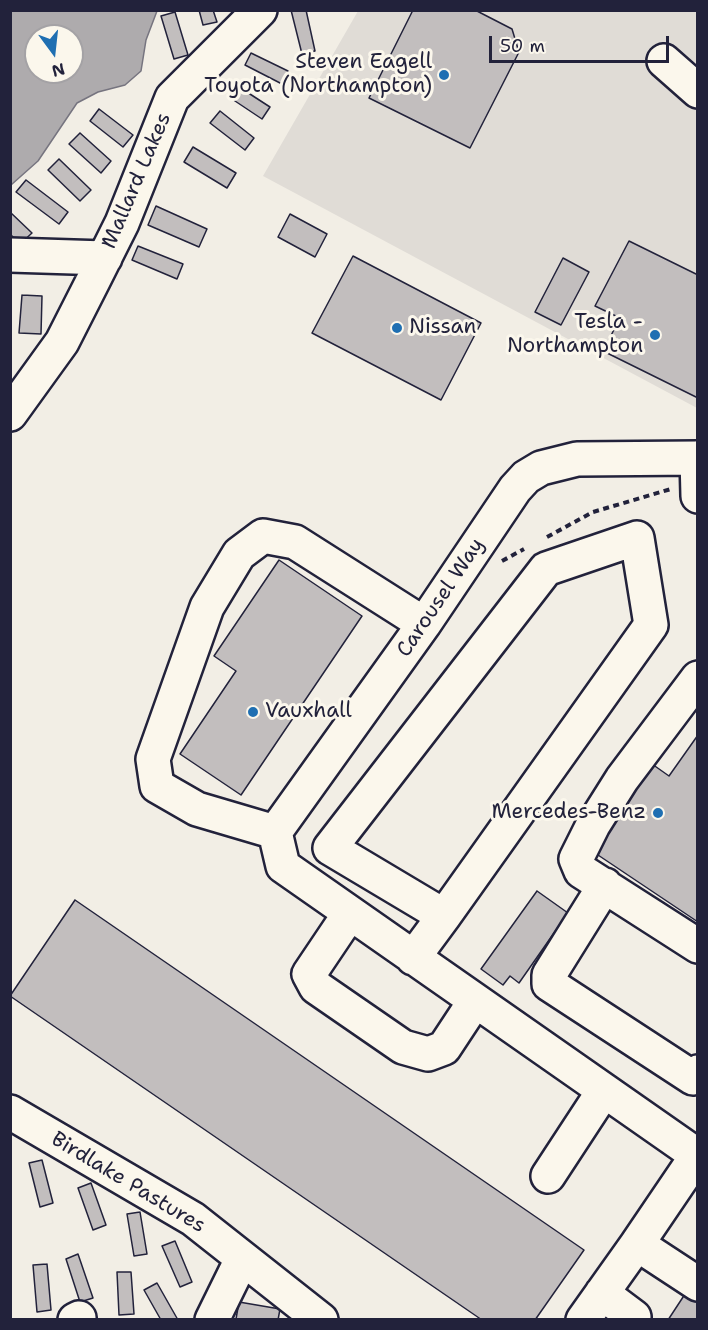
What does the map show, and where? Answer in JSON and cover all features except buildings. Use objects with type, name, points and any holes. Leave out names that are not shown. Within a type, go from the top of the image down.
[{"type":"street","name":"Mallard Lakes","points":[[10,255],[105,258],[172,98],[260,10]]},
{"type":"street","points":[[664,61],[698,91]]},
{"type":"street","points":[[10,414],[62,342],[105,258]]},
{"type":"street","points":[[697,458],[698,496]]},
{"type":"street","name":"Carousel Way","points":[[275,832],[424,624],[515,489],[541,468],[577,459],[697,458]]},
{"type":"street","points":[[424,624],[295,542],[263,536],[239,554],[207,607],[153,759],[157,786],[196,809],[275,832],[283,866],[697,1157],[584,1320]]},
{"type":"street","points":[[413,958],[444,916],[651,624],[637,538],[546,569],[330,848],[444,916]]},
{"type":"street","points":[[698,678],[622,779],[592,825],[576,859],[581,871],[698,946]]},
{"type":"street","points":[[605,885],[549,975],[549,984],[693,1077],[698,1072]]},
{"type":"street","points":[[350,913],[309,974],[316,987],[403,1047],[428,1054],[444,1048],[475,1001]]},
{"type":"street","points":[[548,1176],[603,1092]]},
{"type":"street","name":"Birdlake Pastures","points":[[10,1112],[193,1220],[321,1320]]},
{"type":"street","points":[[637,1244],[698,1284]]},
{"type":"street","points":[[212,1320],[242,1259]]},
{"type":"street","points":[[602,1293],[634,1317],[632,1320]]},
{"type":"shaded area","points":[[11,10],[157,11],[146,40],[141,71],[125,85],[98,92],[77,103],[38,161],[11,185]]},
{"type":"shaded area","points":[[358,11],[697,11],[697,408],[263,176]]},
{"type":"place","name":"Steven Eagell Toyota (Northampton)","points":[[444,75]]},
{"type":"place","name":"Nissan","points":[[397,328]]},
{"type":"place","name":"Tesla - Northampton","points":[[655,335]]},
{"type":"place","name":"Vauxhall","points":[[253,712]]},
{"type":"place","name":"Mercedes-Benz","points":[[658,813]]}]
